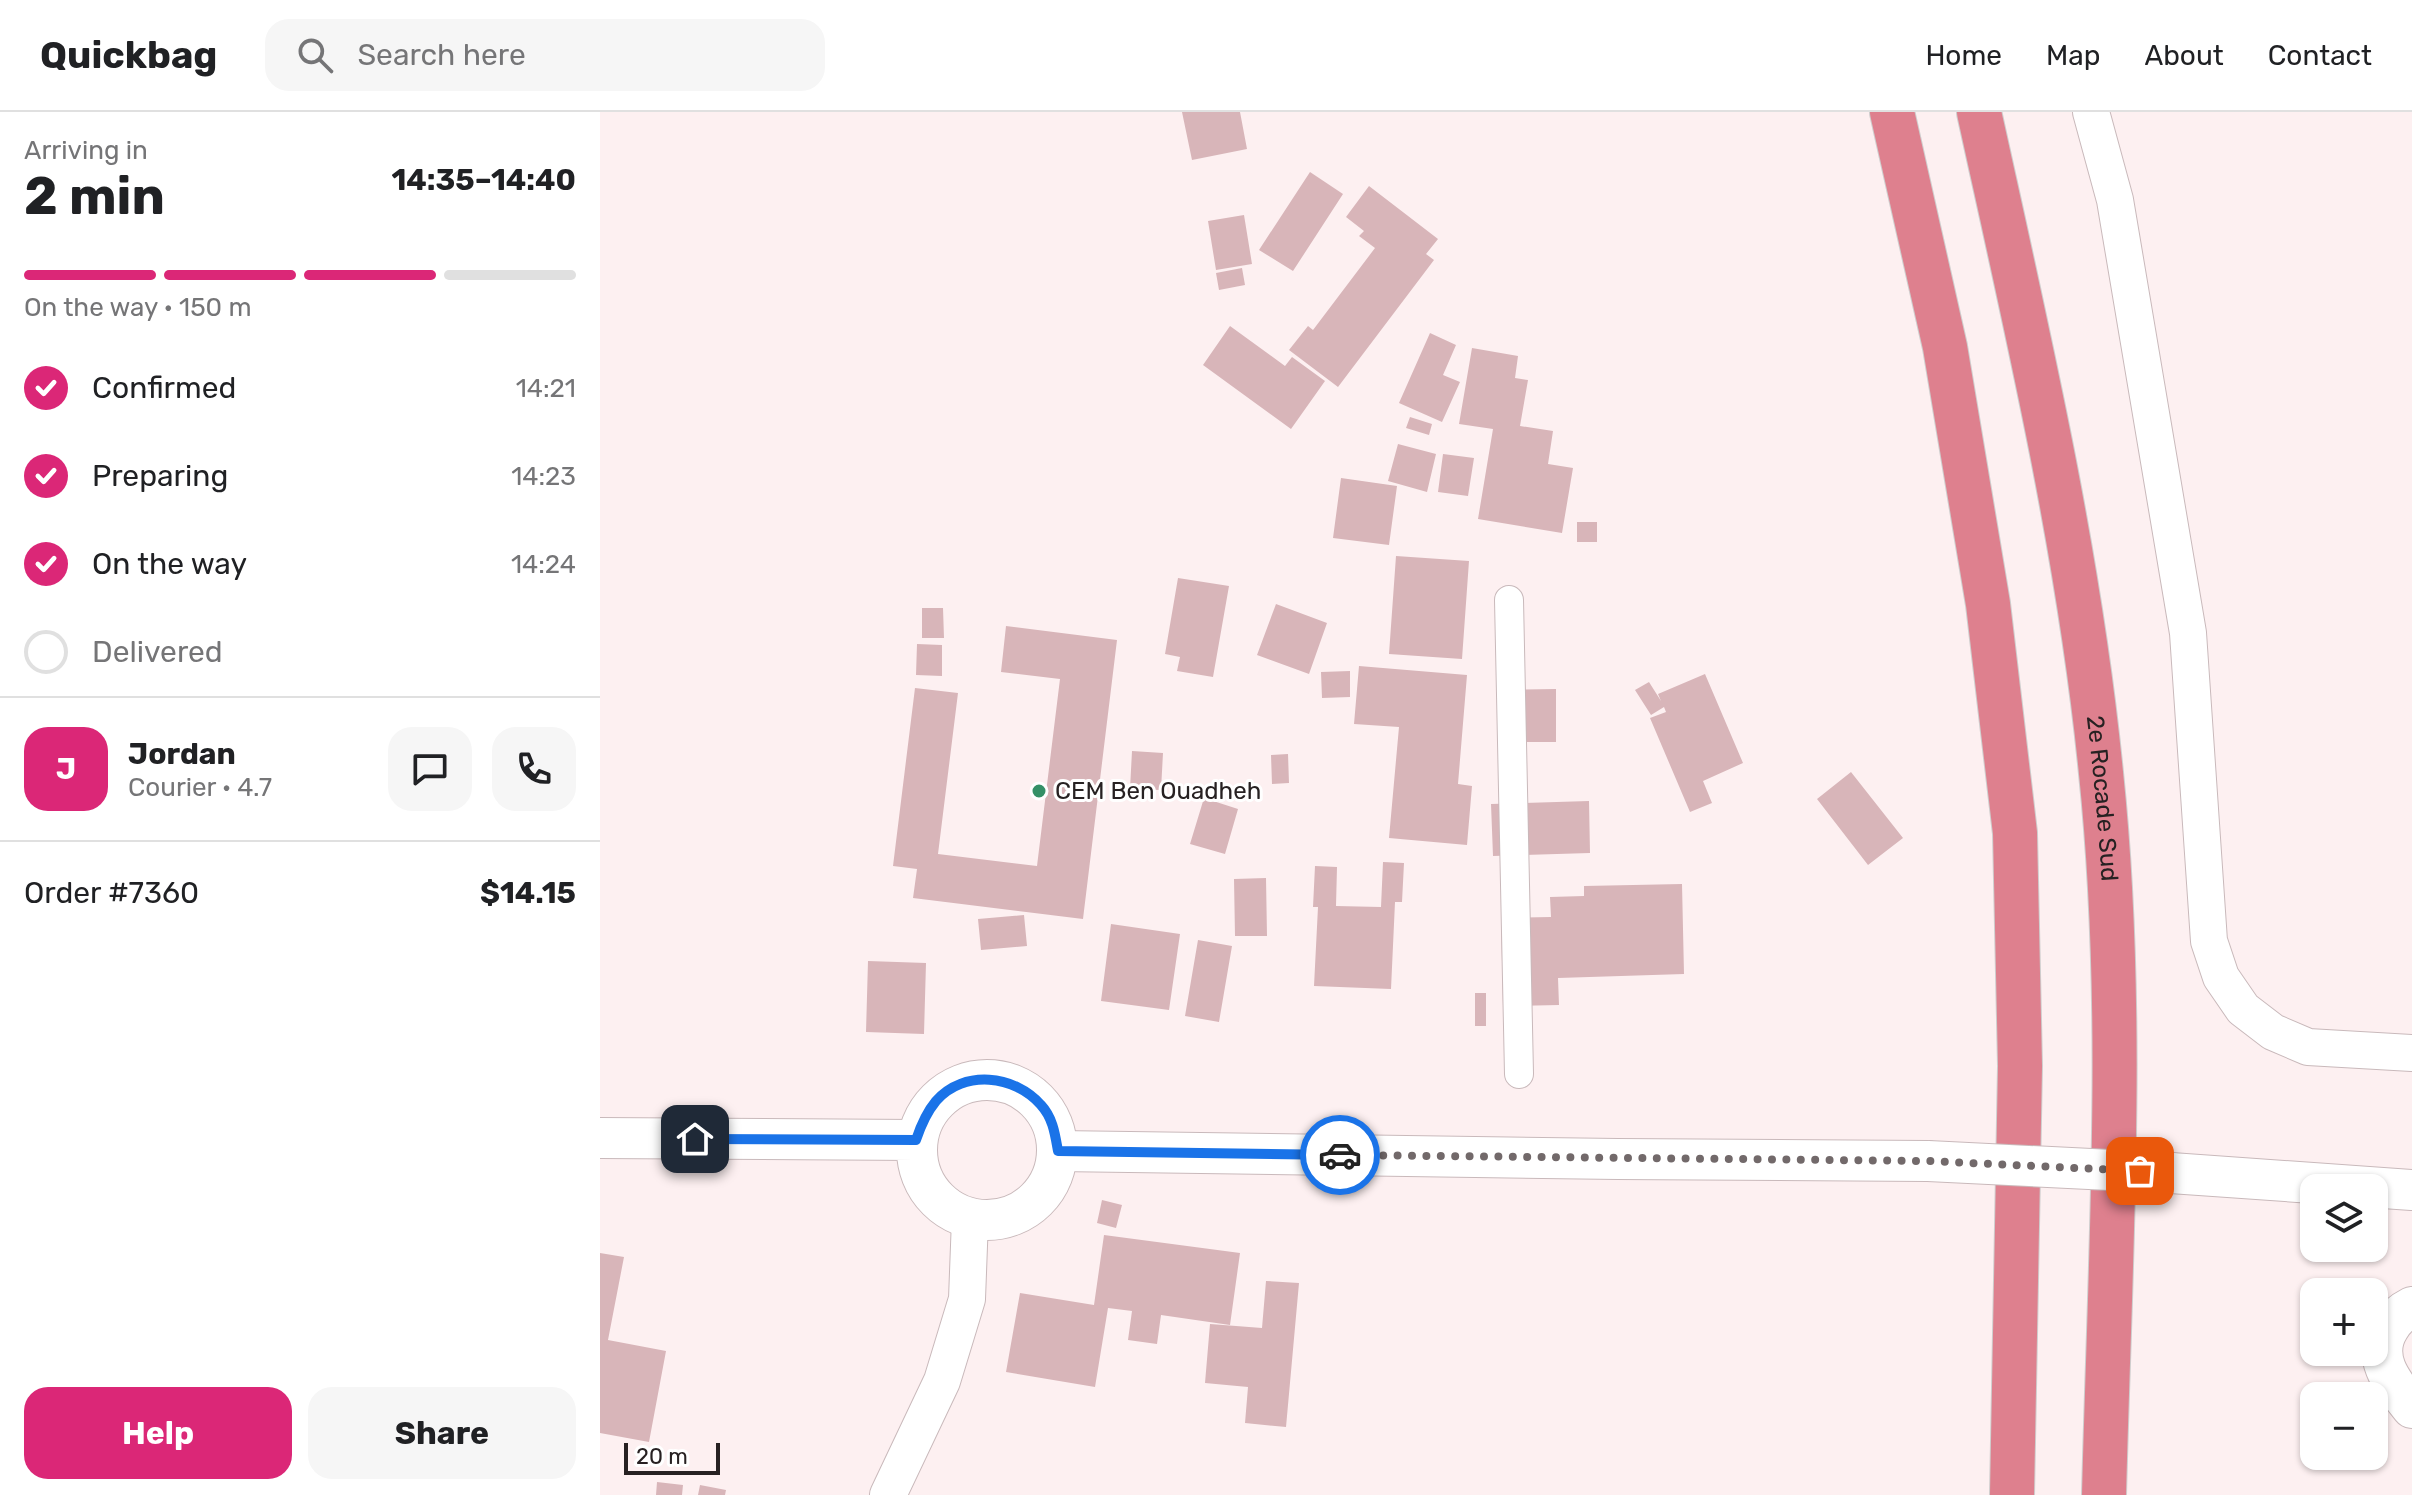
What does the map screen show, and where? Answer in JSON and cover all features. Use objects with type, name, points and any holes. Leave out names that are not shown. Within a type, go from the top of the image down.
[{"type":"highway","points":[[1892,112],[1950,377],[1988,604],[2015,833],[2020,1066],[2012,1495]]},
{"type":"highway","name":"2e Rocade Sud","points":[[1979,112],[2055,462],[2081,606],[2102,775],[2113,943],[2115,1113],[2104,1495]]},
{"type":"main road","points":[[980,1079],[1004,1081],[1025,1090],[1043,1106],[1054,1127],[1058,1151],[1054,1172],[1045,1191],[1030,1206],[1011,1217],[991,1221],[970,1219],[950,1211],[934,1198],[923,1181],[916,1161],[916,1140],[924,1117],[938,1098],[957,1085],[980,1079]]},
{"type":"main road","points":[[600,1138],[916,1140]]},
{"type":"main road","points":[[1058,1151],[1928,1161],[2171,1173],[2412,1190]]},
{"type":"main road","points":[[2412,1307],[2394,1320],[2385,1333],[2382,1349],[2383,1364],[2390,1379],[2412,1408]]},
{"type":"street","points":[[2091,112],[2115,200],[2188,633],[2209,941],[2221,977],[2243,1009],[2273,1032],[2308,1047],[2412,1053]]},
{"type":"street","points":[[1509,600],[1519,1074]]},
{"type":"street","points":[[888,1495],[942,1381],[967,1299],[970,1219]]},
{"type":"building","points":[[1182,112],[1240,112],[1247,149],[1192,160]]},
{"type":"building","points":[[1310,172],[1343,194],[1293,271],[1259,250]]},
{"type":"building","points":[[1369,186],[1438,239],[1426,254],[1434,260],[1338,387],[1289,350],[1308,326],[1313,330],[1375,248],[1359,236],[1364,231],[1346,217]]},
{"type":"building","points":[[1244,215],[1252,264],[1216,270],[1208,221]]},
{"type":"building","points":[[1242,268],[1245,285],[1219,290],[1216,273]]},
{"type":"building","points":[[1230,326],[1285,366],[1292,357],[1325,381],[1291,429],[1203,365]]},
{"type":"building","points":[[1430,333],[1456,345],[1443,375],[1460,382],[1442,422],[1399,403]]},
{"type":"building","points":[[1472,348],[1518,356],[1515,378],[1528,380],[1520,426],[1553,431],[1548,464],[1573,468],[1562,533],[1478,519],[1493,429],[1459,424]]},
{"type":"building","points":[[1410,417],[1432,424],[1429,435],[1406,428]]},
{"type":"building","points":[[1398,444],[1436,454],[1427,492],[1388,481]]},
{"type":"building","points":[[1443,454],[1474,458],[1468,496],[1438,492]]},
{"type":"building","points":[[1341,478],[1397,486],[1389,545],[1333,538]]},
{"type":"building","points":[[1577,522],[1597,522],[1597,542],[1577,542]]},
{"type":"building","points":[[1396,556],[1469,561],[1462,659],[1389,654]]},
{"type":"building","points":[[1178,578],[1229,586],[1213,677],[1177,671],[1180,657],[1165,654]]},
{"type":"building","points":[[1276,604],[1327,623],[1309,674],[1257,655]]},
{"type":"building","points":[[922,608],[943,608],[944,638],[922,638]]},
{"type":"building","points":[[1006,626],[1117,640],[1083,919],[913,898],[917,869],[893,866],[915,688],[958,693],[938,854],[1037,866],[1060,679],[1001,672]]},
{"type":"building","points":[[917,644],[942,645],[942,676],[916,675]]},
{"type":"building","points":[[1359,666],[1467,675],[1458,784],[1472,786],[1467,845],[1389,838],[1399,727],[1354,724]]},
{"type":"building","points":[[1350,671],[1350,697],[1322,698],[1321,672]]},
{"type":"building","points":[[1705,674],[1743,763],[1703,781],[1712,803],[1690,812],[1650,718],[1666,712],[1664,707],[1651,715],[1635,690],[1649,682],[1661,701],[1658,694]]},
{"type":"building","points":[[1556,689],[1556,742],[1500,742],[1500,690]]},
{"type":"building","points":[[1132,751],[1163,753],[1161,790],[1130,789]]},
{"type":"building","points":[[1288,754],[1289,783],[1272,784],[1271,755]]},
{"type":"building","points":[[1851,772],[1903,838],[1868,865],[1817,799]]},
{"type":"building","points":[[1204,798],[1238,809],[1225,854],[1190,844]]},
{"type":"building","points":[[1589,801],[1590,853],[1493,856],[1491,804]]},
{"type":"building","points":[[1383,862],[1404,863],[1402,902],[1395,902],[1391,989],[1314,986],[1318,907],[1313,907],[1315,866],[1337,867],[1336,906],[1381,907]]},
{"type":"building","points":[[1266,878],[1267,936],[1235,936],[1234,879]]},
{"type":"building","points":[[1682,884],[1684,974],[1558,978],[1559,1005],[1503,1006],[1501,918],[1551,917],[1550,897],[1584,896],[1584,886]]},
{"type":"building","points":[[1024,915],[1027,946],[981,950],[978,919]]},
{"type":"building","points":[[1111,924],[1180,934],[1169,1010],[1101,1001]]},
{"type":"building","points":[[1198,940],[1232,946],[1219,1022],[1185,1016]]},
{"type":"building","points":[[868,961],[926,963],[924,1034],[866,1032]]},
{"type":"building","points":[[1475,993],[1486,993],[1486,1026],[1475,1026]]},
{"type":"building","points":[[1102,1200],[1122,1205],[1116,1228],[1097,1223]]},
{"type":"building","points":[[1104,1235],[1240,1253],[1230,1325],[1161,1315],[1157,1344],[1128,1340],[1132,1311],[1108,1308],[1095,1387],[1006,1372],[1020,1293],[1094,1305]]},
{"type":"building","points":[[600,1253],[624,1257],[608,1340],[666,1351],[649,1442],[600,1433]]},
{"type":"building","points":[[1266,1281],[1299,1283],[1286,1427],[1245,1423],[1248,1387],[1205,1383],[1210,1324],[1262,1328]]},
{"type":"building","points":[[657,1482],[683,1485],[682,1495],[656,1495]]},
{"type":"building","points":[[700,1485],[726,1490],[725,1495],[698,1495]]},
{"type":"way so far","points":[[1340,1155],[1928,1161],[2140,1171]]},
{"type":"place","name":"CEM Ben Ouadheh","points":[[1039,791]]},
{"type":"route","points":[[695,1139],[916,1140],[924,1117],[938,1098],[957,1085],[980,1079],[1004,1081],[1025,1090],[1043,1106],[1054,1127],[1058,1151],[1340,1155]]}]
